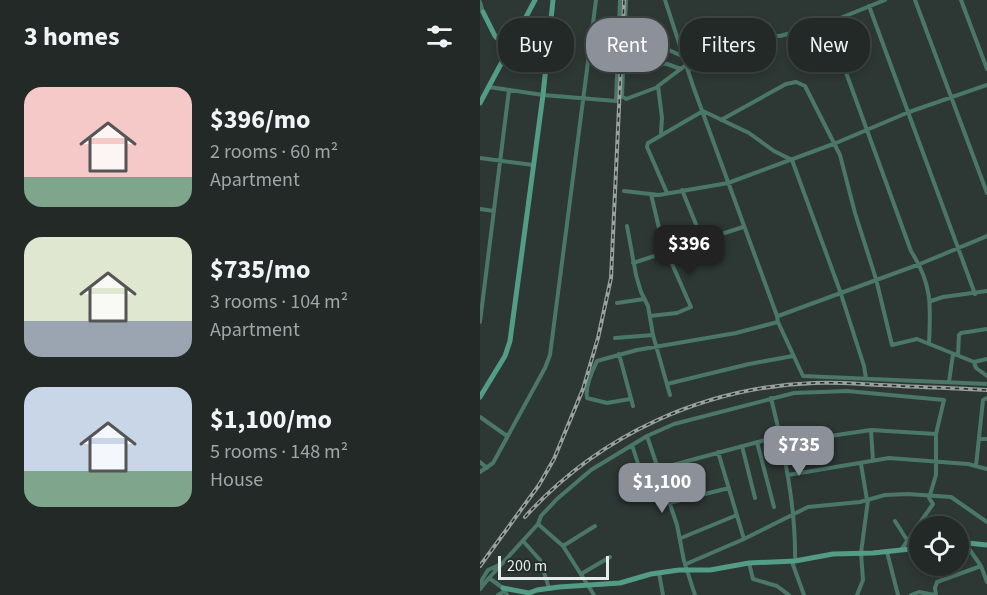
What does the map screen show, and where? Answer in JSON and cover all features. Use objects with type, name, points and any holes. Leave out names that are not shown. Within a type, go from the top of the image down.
[{"type":"street","points":[[526,18],[535,0]]},
{"type":"street","points":[[480,397],[505,356],[510,341],[543,95],[553,0]]},
{"type":"street","points":[[480,472],[493,463],[550,355],[596,0]]},
{"type":"street","points":[[489,87],[543,95],[615,101],[620,0]]},
{"type":"street","points":[[625,18],[626,0]]},
{"type":"street","points":[[665,0],[680,47]]},
{"type":"street","points":[[840,18],[885,0]]},
{"type":"street","points":[[915,0],[987,193]]},
{"type":"street","points":[[961,0],[987,69]]},
{"type":"street","points":[[480,2],[481,14],[498,39]]},
{"type":"street","points":[[869,6],[975,294]]},
{"type":"street","points":[[480,103],[498,70]]},
{"type":"street","points":[[623,72],[622,96],[626,99],[657,87],[680,70]]},
{"type":"street","points":[[688,72],[778,322],[793,356],[806,377],[987,384]]},
{"type":"street","points":[[846,72],[911,251],[920,264],[931,301],[929,343]]},
{"type":"street","points":[[721,120],[775,89],[796,82],[803,84],[809,91],[829,134],[836,143],[876,279],[892,345],[912,339],[929,343],[974,362],[987,359]]},
{"type":"street","points":[[624,190],[651,194],[667,193],[728,183],[836,143],[909,112],[987,85]]},
{"type":"street","points":[[657,87],[661,106],[661,134]]},
{"type":"street","points":[[480,322],[509,90]]},
{"type":"street","points":[[703,111],[749,133],[774,151],[792,160],[840,291],[866,379]]},
{"type":"street","points":[[667,193],[647,147],[648,143],[703,111]]},
{"type":"street","points":[[480,158],[533,165]]},
{"type":"street","points":[[682,190],[711,261]]},
{"type":"street","points":[[650,316],[677,313],[691,307],[666,253],[651,194]]},
{"type":"street","points":[[480,209],[494,211]]},
{"type":"street","points":[[627,226],[633,263],[650,316],[670,395]]},
{"type":"street","points":[[633,263],[743,227]]},
{"type":"street","points":[[777,316],[840,291],[920,264],[987,236]]},
{"type":"street","points":[[931,301],[943,297],[987,291]]},
{"type":"street","points":[[617,303],[645,299]]},
{"type":"street","points":[[630,399],[607,403],[589,399],[586,395],[597,361],[619,354],[746,331],[778,322]]},
{"type":"street","points":[[949,382],[959,335],[987,329]]},
{"type":"street","points":[[615,338],[653,334]]},
{"type":"street","points":[[619,354],[633,406]]},
{"type":"street","points":[[667,384],[793,356]]},
{"type":"street","points":[[974,362],[976,368],[987,376]]},
{"type":"street","points":[[480,589],[538,524],[541,516],[575,483],[610,457],[674,424],[794,393],[833,391],[943,399],[936,434],[937,461],[929,500],[933,504],[926,516]]},
{"type":"street","points":[[771,398],[788,475],[793,514],[793,561],[804,595]]},
{"type":"street","points":[[976,466],[983,400],[987,398]]},
{"type":"street","points":[[480,417],[507,436]]},
{"type":"street","points":[[782,443],[871,430],[936,434]]},
{"type":"street","points":[[871,430],[873,461]]},
{"type":"street","points":[[647,436],[681,538],[695,595]]},
{"type":"street","points":[[658,469],[780,436]]},
{"type":"street","points":[[979,439],[987,440]]},
{"type":"street","points":[[757,442],[774,507]]},
{"type":"street","points":[[632,445],[642,476]]},
{"type":"street","points":[[742,446],[755,498]]},
{"type":"street","points":[[718,452],[744,539]]},
{"type":"street","points":[[788,475],[889,458],[937,461],[976,466],[987,470]]},
{"type":"street","points":[[480,462],[487,468]]},
{"type":"street","points":[[857,595],[862,580],[861,553],[867,500],[861,464]]},
{"type":"street","points":[[669,503],[729,488]]},
{"type":"street","points":[[489,578],[505,591],[529,594],[549,588],[620,583],[687,567],[808,507],[853,503],[895,494],[955,498],[987,522]]},
{"type":"street","points":[[681,538],[737,515]]},
{"type":"street","points":[[895,521],[907,540]]},
{"type":"street","points":[[538,524],[563,546],[594,595]]},
{"type":"street","points":[[563,546],[595,526]]},
{"type":"street","points":[[902,550],[909,538]]},
{"type":"street","points":[[523,541],[540,560],[549,588]]},
{"type":"street","points":[[969,543],[987,545]]},
{"type":"street","points":[[687,567],[710,570],[749,563],[793,561],[833,554],[909,549]]},
{"type":"street","points":[[969,551],[981,566],[987,582]]},
{"type":"street","points":[[887,552],[898,595]]},
{"type":"street","points":[[581,574],[610,557]]},
{"type":"street","points":[[749,563],[753,579],[782,588],[789,595]]},
{"type":"street","points":[[480,583],[488,570],[500,564]]},
{"type":"street","points":[[911,595],[919,592],[936,595],[937,582],[981,566]]},
{"type":"street","points":[[659,573],[663,595]]},
{"type":"street","points":[[498,595],[505,591]]},
{"type":"railway","points":[[480,566],[539,485],[554,459],[583,389],[598,338],[611,278],[624,0]]},
{"type":"railway","points":[[525,517],[554,488],[586,462],[620,440],[656,421],[733,394],[773,387],[823,383],[987,390]]}]
